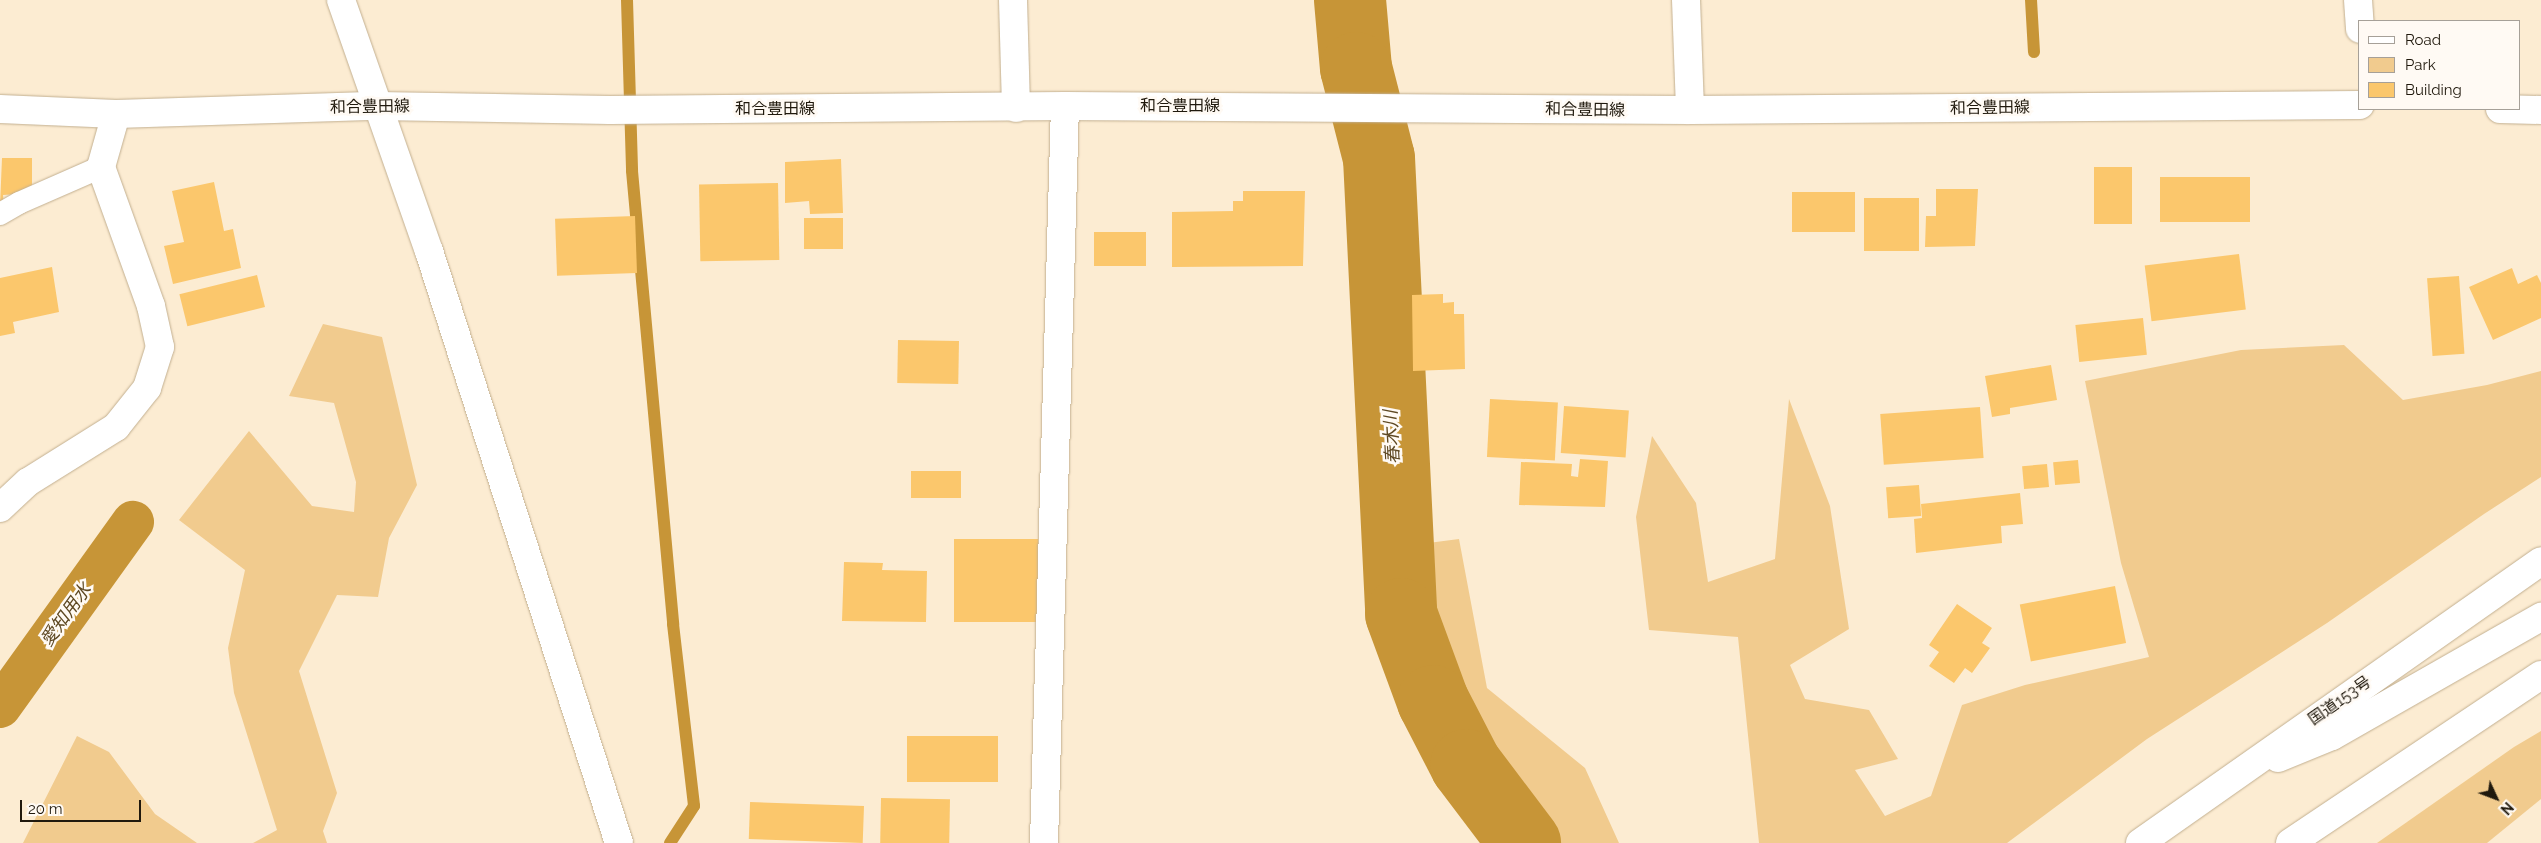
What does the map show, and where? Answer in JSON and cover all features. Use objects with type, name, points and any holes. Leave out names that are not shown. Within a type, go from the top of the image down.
[{"type":"main road","points":[[342,0],[377,106],[429,251],[619,843]]},
{"type":"main road","points":[[1013,0],[1016,108]]},
{"type":"main road","points":[[1686,0],[1690,110]]},
{"type":"main road","points":[[2358,0],[2359,20]]},
{"type":"main road","name":"和合豊田線","points":[[0,109],[116,114],[377,106],[610,110],[1016,108],[1065,106],[1690,110],[2358,105]]},
{"type":"main road","points":[[1044,843],[1065,106]]},
{"type":"main road","points":[[2521,110],[2541,110]]},
{"type":"main road","points":[[0,508],[28,482],[116,426],[147,388],[160,347],[150,306],[101,167],[116,114]]},
{"type":"main road","name":"国道153号","points":[[2140,843],[2541,561]]},
{"type":"main road","points":[[2235,776],[2332,736],[2541,617]]},
{"type":"main road","points":[[2290,843],[2541,675]]},
{"type":"lane","points":[[0,214],[19,203],[101,167]]},
{"type":"green space","points":[[323,324],[382,337],[417,485],[389,538],[378,597],[337,595],[299,671],[337,793],[323,831],[327,843],[253,843],[277,830],[234,693],[228,648],[245,570],[179,520],[249,431],[312,506],[354,512],[356,482],[334,403],[289,396]]},
{"type":"green space","points":[[2344,345],[2403,400],[2487,385],[2541,371],[2541,477],[2484,514],[2327,623],[2147,739],[2007,843],[1759,843],[1738,637],[1649,630],[1636,517],[1652,436],[1696,503],[1708,582],[1775,559],[1789,399],[1830,506],[1849,629],[1790,665],[1805,699],[1869,710],[1898,759],[1855,770],[1885,816],[1931,796],[1962,705],[2025,685],[2149,657],[2121,563],[2085,381],[2241,350]]},
{"type":"green space","points":[[1459,539],[1487,688],[1585,768],[1619,843],[1542,843],[1473,756],[1446,698],[1412,612],[1413,545]]},
{"type":"green space","points":[[2541,731],[2541,799],[2487,843],[2377,843],[2514,747]]},
{"type":"green space","points":[[77,736],[109,752],[155,814],[197,843],[23,843]]},
{"type":"building","points":[[2,158],[32,158],[32,193],[3,195],[4,206],[0,206]]},
{"type":"building","points":[[841,159],[843,213],[810,214],[809,201],[785,203],[785,162]]},
{"type":"building","points":[[2094,167],[2132,167],[2132,224],[2094,224]]},
{"type":"building","points":[[2160,177],[2250,177],[2250,222],[2160,222]]},
{"type":"building","points":[[214,182],[224,231],[233,229],[241,268],[173,284],[164,246],[184,242],[172,191]]},
{"type":"building","points":[[778,183],[779,260],[700,261],[699,184]]},
{"type":"building","points":[[1936,189],[1978,189],[1975,246],[1925,247],[1926,216],[1936,216]]},
{"type":"building","points":[[1243,191],[1305,191],[1303,266],[1172,267],[1172,212],[1233,211],[1233,201],[1243,201]]},
{"type":"building","points":[[1792,192],[1855,192],[1855,232],[1792,232]]},
{"type":"building","points":[[1864,198],[1919,198],[1919,251],[1864,251]]},
{"type":"building","points":[[635,216],[637,273],[557,276],[555,219]]},
{"type":"building","points":[[804,218],[843,218],[843,249],[804,249]]},
{"type":"building","points":[[1094,232],[1146,232],[1146,266],[1094,266]]},
{"type":"building","points":[[2239,254],[2246,310],[2152,321],[2145,266]]},
{"type":"building","points":[[52,267],[59,312],[13,322],[15,333],[0,336],[0,278]]},
{"type":"building","points":[[2512,268],[2518,284],[2537,275],[2541,283],[2541,318],[2493,340],[2469,287]]},
{"type":"building","points":[[257,275],[265,307],[187,326],[179,294]]},
{"type":"building","points":[[2459,276],[2464,354],[2433,356],[2427,278]]},
{"type":"building","points":[[1443,294],[1443,303],[1454,302],[1454,314],[1464,314],[1465,369],[1413,371],[1412,295]]},
{"type":"building","points":[[2143,318],[2147,355],[2079,362],[2075,325]]},
{"type":"building","points":[[898,340],[959,341],[958,384],[897,383]]},
{"type":"building","points":[[2051,365],[2057,400],[2010,408],[2010,414],[1992,417],[1985,376]]},
{"type":"building","points":[[1490,399],[1558,403],[1555,460],[1487,457]]},
{"type":"building","points":[[1564,406],[1629,411],[1626,457],[1561,453]]},
{"type":"building","points":[[1980,407],[1984,458],[1884,465],[1880,414]]},
{"type":"building","points":[[1580,459],[1608,461],[1605,507],[1519,505],[1521,462],[1572,464],[1571,476],[1578,477]]},
{"type":"building","points":[[2078,460],[2080,483],[2055,485],[2053,462]]},
{"type":"building","points":[[2047,464],[2049,487],[2024,489],[2022,466]]},
{"type":"building","points":[[911,471],[961,471],[961,498],[911,498]]},
{"type":"building","points":[[1919,485],[1921,516],[1888,518],[1886,487]]},
{"type":"building","points":[[2020,493],[2023,524],[2001,526],[2002,543],[1916,553],[1914,519],[1922,518],[1921,504]]},
{"type":"building","points":[[954,539],[1038,539],[1038,622],[954,622]]},
{"type":"building","points":[[844,562],[883,563],[882,570],[927,571],[926,622],[842,621]]},
{"type":"building","points":[[2115,586],[2126,643],[2031,661],[2020,605]]},
{"type":"building","points":[[1957,604],[1992,628],[1982,643],[1990,648],[1972,673],[1965,668],[1954,683],[1929,666],[1939,652],[1929,645]]},
{"type":"building","points":[[907,736],[998,736],[998,782],[907,782]]},
{"type":"building","points":[[881,798],[950,799],[949,843],[880,843]]},
{"type":"building","points":[[750,802],[864,806],[863,843],[749,839]]},
{"type":"waterway","points":[[627,0],[632,171],[673,624],[694,806],[670,843]]},
{"type":"waterway","name":"春木川","points":[[1350,0],[1356,68],[1379,158],[1401,614],[1433,701],[1466,765],[1525,843]]},
{"type":"waterway","points":[[2031,0],[2034,52]]},
{"type":"waterway","name":"愛知用水","points":[[0,707],[133,522]]}]
